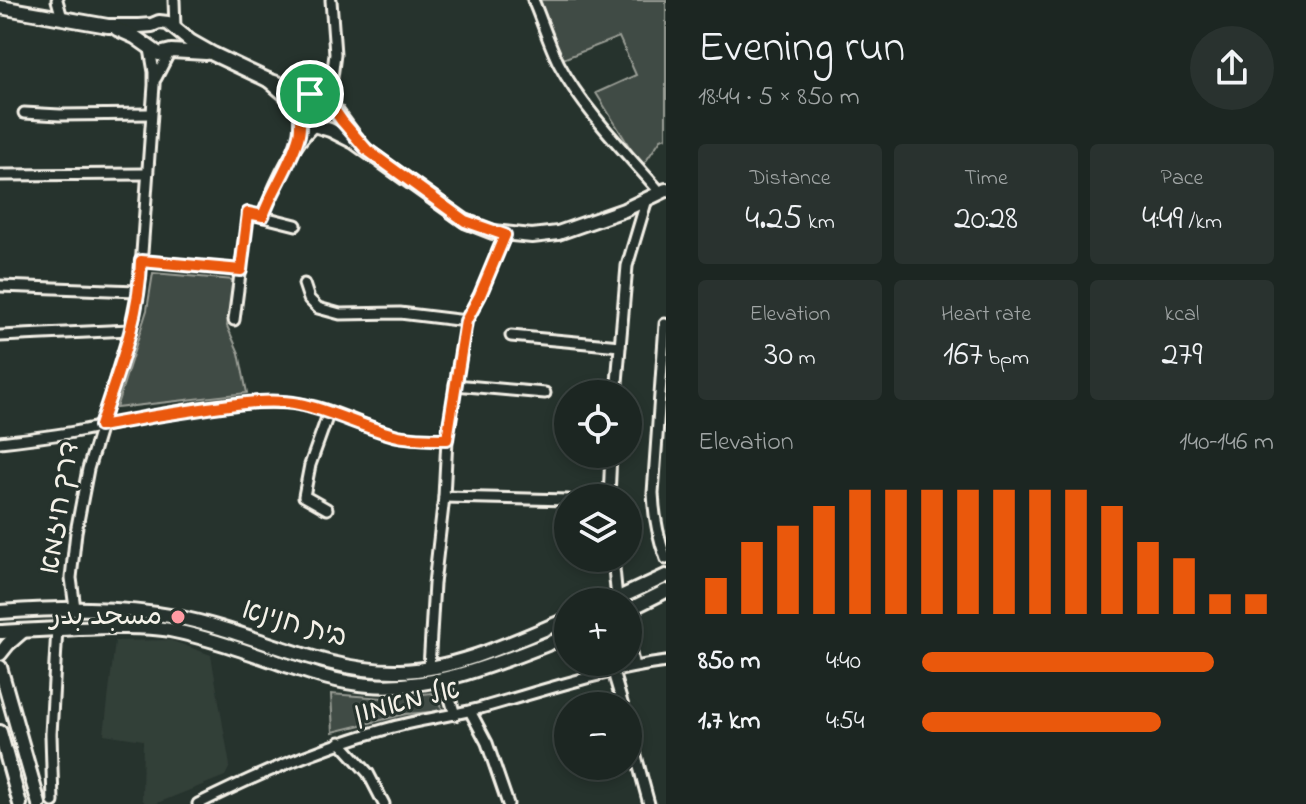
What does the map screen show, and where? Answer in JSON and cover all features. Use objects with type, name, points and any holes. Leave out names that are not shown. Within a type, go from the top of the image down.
[{"type":"street","points":[[57,0],[62,18]]},
{"type":"street","points":[[149,47],[146,34],[173,0]]},
{"type":"street","points":[[170,52],[177,45],[173,0]]},
{"type":"street","points":[[263,216],[294,150],[316,125],[327,121],[332,111],[330,103],[335,65],[331,0]]},
{"type":"street","points":[[268,80],[289,98],[307,123],[343,136],[367,150],[465,221],[505,235],[558,233],[592,222],[663,191],[597,118],[569,79],[533,0]]},
{"type":"street","points":[[0,7],[108,26],[168,23],[213,54],[268,80],[321,94],[367,150]]},
{"type":"street","points":[[108,26],[135,37],[159,54],[213,54]]},
{"type":"street","name":"דרך חיזמא","points":[[75,608],[71,578],[76,532],[88,469],[130,330],[141,261],[154,85],[149,47]]},
{"type":"street","name":"דרך חיזמא","points":[[154,85],[170,52]]},
{"type":"street","points":[[294,150],[302,101],[329,78],[335,65]]},
{"type":"street","points":[[24,113],[151,114]]},
{"type":"street","points":[[0,175],[147,174]]},
{"type":"street","points":[[617,380],[627,266],[647,199]]},
{"type":"street","points":[[234,320],[248,213],[296,225]]},
{"type":"street","points":[[429,668],[447,439],[466,321],[505,235]]},
{"type":"street","points":[[141,261],[241,270]]},
{"type":"street","points":[[304,284],[309,299],[318,308],[340,314],[400,313],[466,321]]},
{"type":"street","points":[[0,286],[137,291]]},
{"type":"street","points":[[665,324],[653,493],[658,536],[666,559]]},
{"type":"street","points":[[0,336],[130,330]]},
{"type":"street","points":[[511,336],[620,346]]},
{"type":"street","points":[[455,385],[545,393]]},
{"type":"street","points":[[0,442],[64,434],[146,417],[257,403],[296,403],[396,435],[414,439],[447,439]]},
{"type":"street","points":[[327,509],[304,496],[310,465],[329,412]]},
{"type":"street","points":[[444,497],[554,500]]},
{"type":"street","points":[[640,588],[666,576]]},
{"type":"street","points":[[642,603],[666,591]]},
{"type":"street","points":[[0,603],[16,611]]},
{"type":"street","name":"בית חנינא","points":[[0,612],[75,608],[178,617],[332,664],[372,671],[429,668],[462,660],[554,624]]},
{"type":"street","points":[[53,802],[51,734],[57,628]]},
{"type":"street","name":"בית חנינא","points":[[0,632],[57,628],[168,629],[313,674],[370,685],[399,685],[444,678],[476,670],[554,641]]},
{"type":"street","points":[[0,654],[23,631]]},
{"type":"street","name":"אל מאמון","points":[[642,665],[666,662]]},
{"type":"street","points":[[0,667],[39,804]]},
{"type":"street","name":"אל מאמון","points":[[198,804],[340,742],[598,676]]},
{"type":"street","points":[[444,678],[455,715]]},
{"type":"street","points":[[470,711],[487,743],[508,804]]},
{"type":"street","points":[[0,732],[20,804]]},
{"type":"street","points":[[340,742],[368,773],[384,804]]},
{"type":"street","points":[[642,778],[649,804]]},
{"type":"shaded area","points":[[538,0],[666,0],[666,137],[661,139],[642,167],[596,93],[636,75],[619,37],[563,59]]},
{"type":"shaded area","points":[[153,273],[234,280],[227,326],[239,353],[247,393],[116,408],[147,310]]},
{"type":"shaded area","points":[[170,640],[211,655],[230,766],[225,776],[155,804],[146,804],[142,799],[143,740],[104,734],[115,641]]},
{"type":"shaded area","points":[[432,693],[444,711],[406,714],[333,732],[331,694],[384,698]]},
{"type":"place","name":"مسجد بدر","points":[[178,617]]},
{"type":"route","points":[[310,94],[325,97],[367,150],[455,215],[478,227],[505,235],[466,321],[447,439],[414,439],[396,435],[296,403],[234,404],[100,426],[130,330],[141,261],[241,270],[248,213],[263,216],[294,150],[302,118],[300,105],[310,94]]}]
